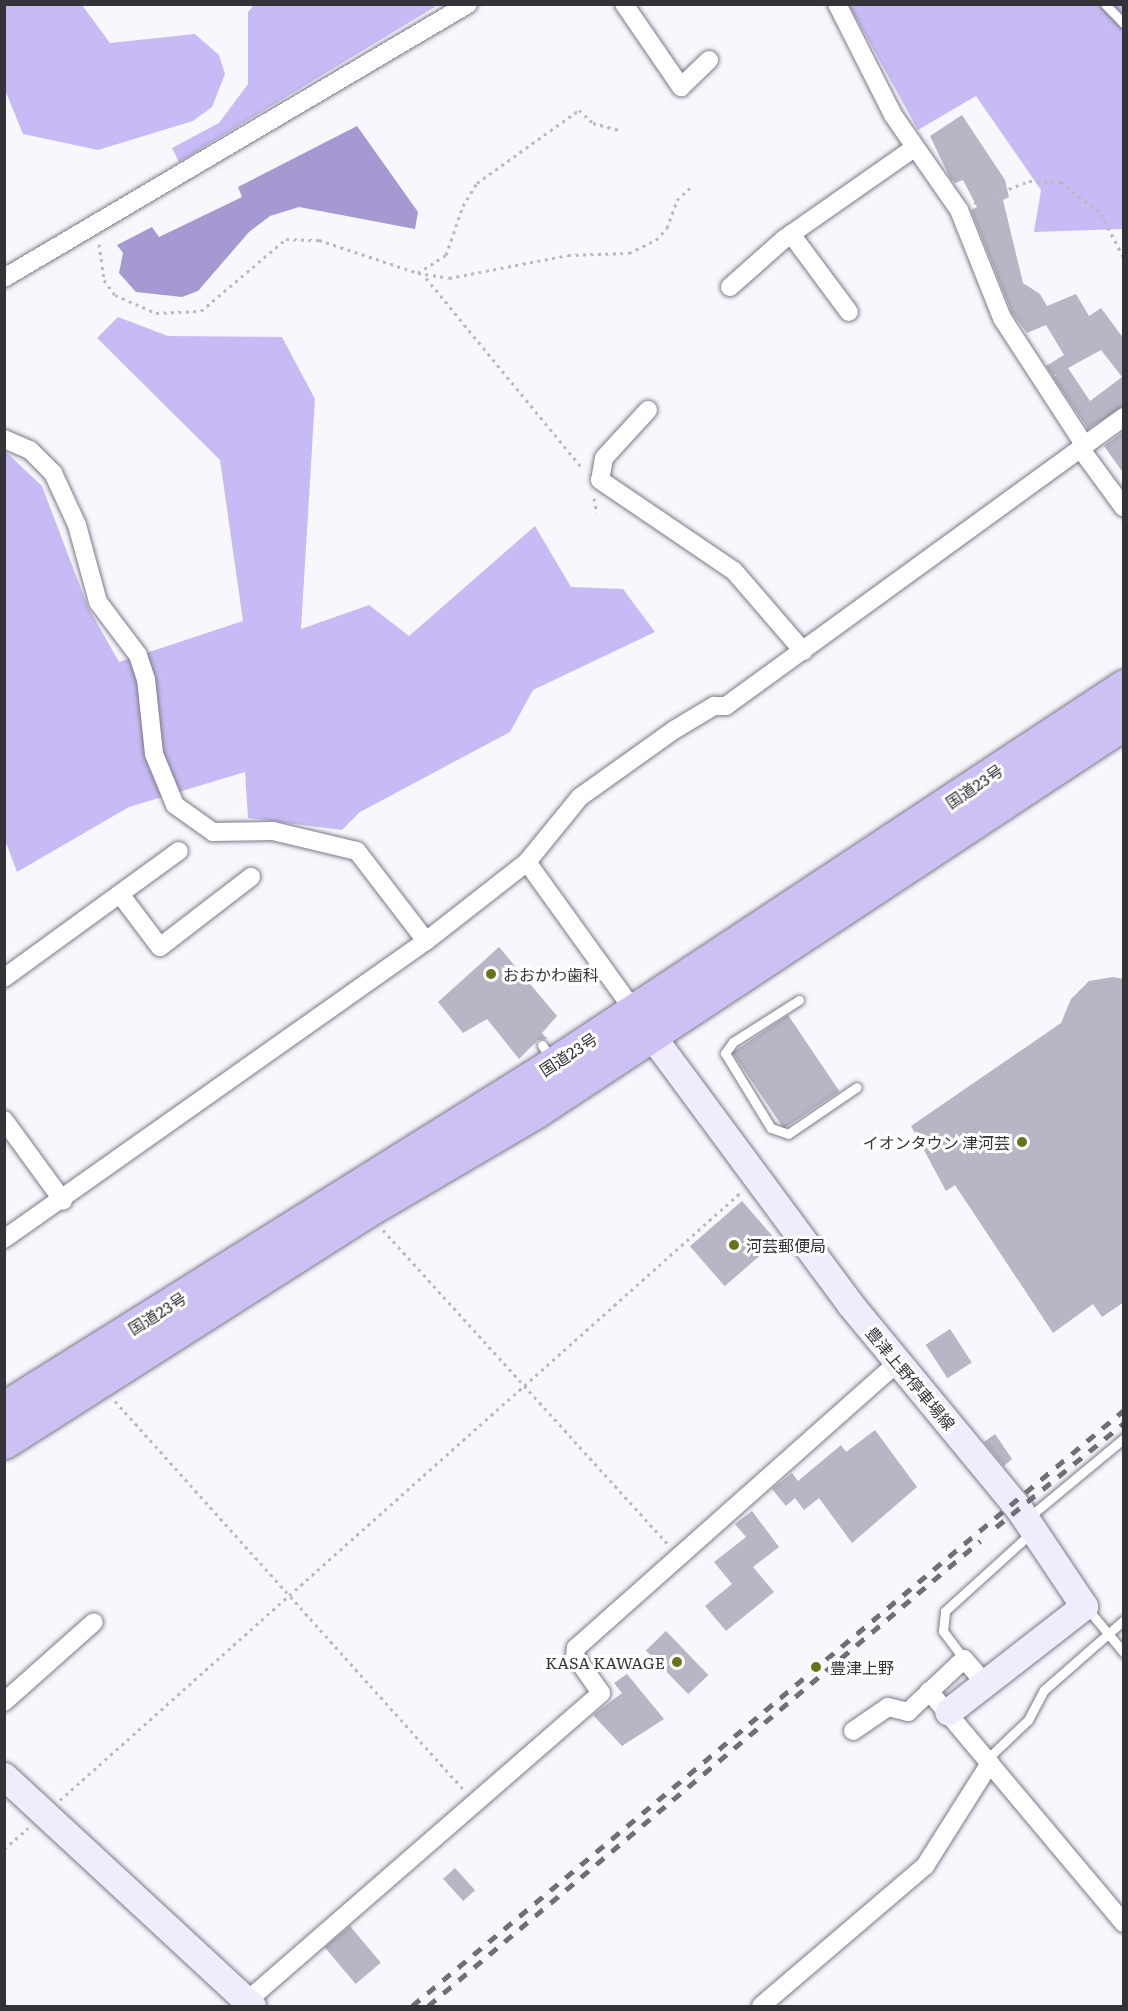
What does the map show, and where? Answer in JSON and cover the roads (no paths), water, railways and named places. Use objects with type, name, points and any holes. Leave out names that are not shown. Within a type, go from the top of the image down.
[{"type":"highway","name":"国道23号","points":[[4,1442],[366,1211],[535,1112],[642,1023],[1124,686]]},
{"type":"highway","name":"国道23号","points":[[4,1408],[548,1055],[642,1023],[1124,723]]},
{"type":"main road","name":"豊津上野停車場線","points":[[642,1023],[897,1362],[1028,1526],[1084,1606]]},
{"type":"main road","points":[[948,1712],[982,1680],[1001,1675],[1084,1606]]},
{"type":"main road","points":[[4,1776],[250,2004]]},
{"type":"street","points":[[4,278],[468,4]]},
{"type":"street","points":[[624,4],[681,87],[709,60]]},
{"type":"street","points":[[837,4],[914,148],[959,210],[1002,318],[1124,508]]},
{"type":"street","points":[[730,287],[791,234],[914,148]]},
{"type":"street","points":[[791,234],[849,312]]},
{"type":"street","points":[[648,410],[604,458],[600,480],[734,571],[803,651]]},
{"type":"street","points":[[4,1239],[63,1201],[426,940],[527,862],[580,798],[674,730],[714,706],[726,706],[1124,417]]},
{"type":"street","points":[[4,439],[30,450],[53,473],[76,525],[98,602],[144,671],[154,753],[175,805],[213,832],[273,831],[357,851],[426,940]]},
{"type":"street","points":[[4,978],[179,851]]},
{"type":"street","points":[[527,862],[642,1023]]},
{"type":"street","points":[[120,894],[160,947],[251,877]]},
{"type":"street","points":[[4,1120],[63,1201]]},
{"type":"street","points":[[250,2004],[601,1693],[575,1656],[576,1648],[897,1362]]},
{"type":"street","points":[[4,1702],[94,1622]]},
{"type":"street","points":[[853,1731],[888,1707],[908,1712],[964,1659],[982,1680]]},
{"type":"street","points":[[929,1691],[1124,1923]]},
{"type":"street","points":[[761,2007],[925,1866],[988,1761]]},
{"type":"lane","points":[[1105,4],[1124,24]]},
{"type":"lane","points":[[800,1000],[733,1042],[725,1053],[771,1128],[788,1134],[857,1087]]},
{"type":"lane","points":[[964,1659],[943,1631],[945,1611],[1028,1526],[1124,1438]]},
{"type":"lane","points":[[1084,1606],[1124,1653]]},
{"type":"lane","points":[[988,1761],[1028,1720],[1044,1690],[1124,1620]]},
{"type":"railway","points":[[412,2006],[1124,1410]]},
{"type":"railway","points":[[996,1527],[1124,1423]]},
{"type":"railway","points":[[428,2006],[980,1541]]},
{"type":"place","name":"おおかわ歯科","points":[[491,974]]},
{"type":"place","name":"イオンタウン 津河芸","points":[[1022,1142]]},
{"type":"place","name":"河芸郵便局","points":[[734,1245]]},
{"type":"place","name":"KASA KAWAGE","points":[[677,1662]]},
{"type":"place","name":"豊津上野","points":[[816,1667]]}]
